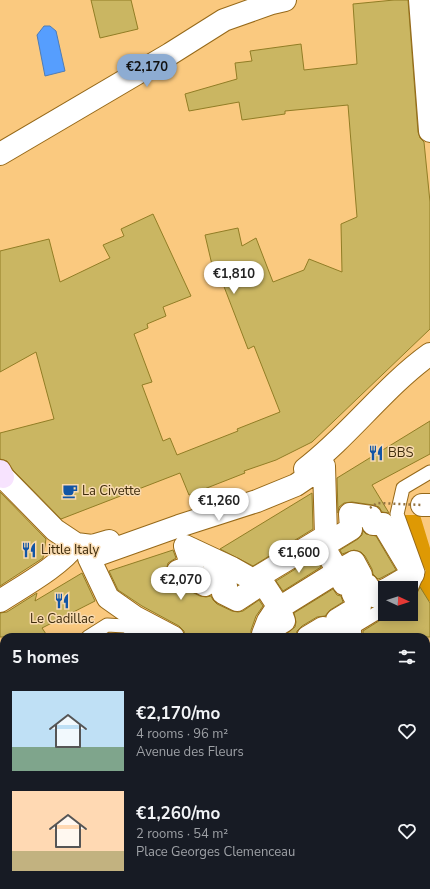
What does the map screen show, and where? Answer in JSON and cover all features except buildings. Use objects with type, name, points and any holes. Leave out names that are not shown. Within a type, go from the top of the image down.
[{"type":"street","points":[[0,154],[157,62],[224,20],[285,0]]},
{"type":"street","points":[[420,0],[430,131]]},
{"type":"street","points":[[1,474],[55,530],[76,544],[92,546],[274,485],[303,470],[324,455],[412,367],[430,354]]},
{"type":"street","points":[[165,633],[135,617],[108,598],[89,558],[179,526],[256,501],[296,485],[324,466],[326,536],[253,580],[232,568],[185,546],[192,566],[178,571],[204,584],[208,577],[226,586],[222,593],[237,600],[264,583],[278,606],[268,621],[263,633]]},
{"type":"street","points":[[265,633],[284,621],[279,608],[337,572],[344,584],[361,575],[354,562],[338,572],[323,546],[351,529],[350,514],[371,517],[373,524],[383,524],[413,574],[401,581]]},
{"type":"street","points":[[0,601],[70,553],[76,544]]},
{"type":"street","points":[[346,633],[348,627],[337,620],[360,606],[353,594],[367,585],[374,596],[378,594]]},
{"type":"street","points":[[315,633],[323,628],[325,633]]},
{"type":"lane","points":[[414,581],[418,572],[397,514],[403,488],[430,472]]},
{"type":"lane","points":[[348,633],[378,613]]},
{"type":"lane","points":[[95,633],[107,626],[125,626],[139,633]]},
{"type":"path","points":[[370,508],[377,503],[426,505]]},
{"type":"shaded area","points":[[396,515],[420,515],[430,548],[430,601],[418,608],[418,581],[410,581],[426,571]]},
{"type":"water","points":[[44,26],[50,26],[56,31],[65,71],[45,76],[37,35]]},
{"type":"place","name":"BBS","points":[[376,453]]},
{"type":"place","name":"La Civette","points":[[70,491]]},
{"type":"place","name":"Little Italy","points":[[29,550]]},
{"type":"place","name":"Le Cadillac","points":[[62,601]]}]
